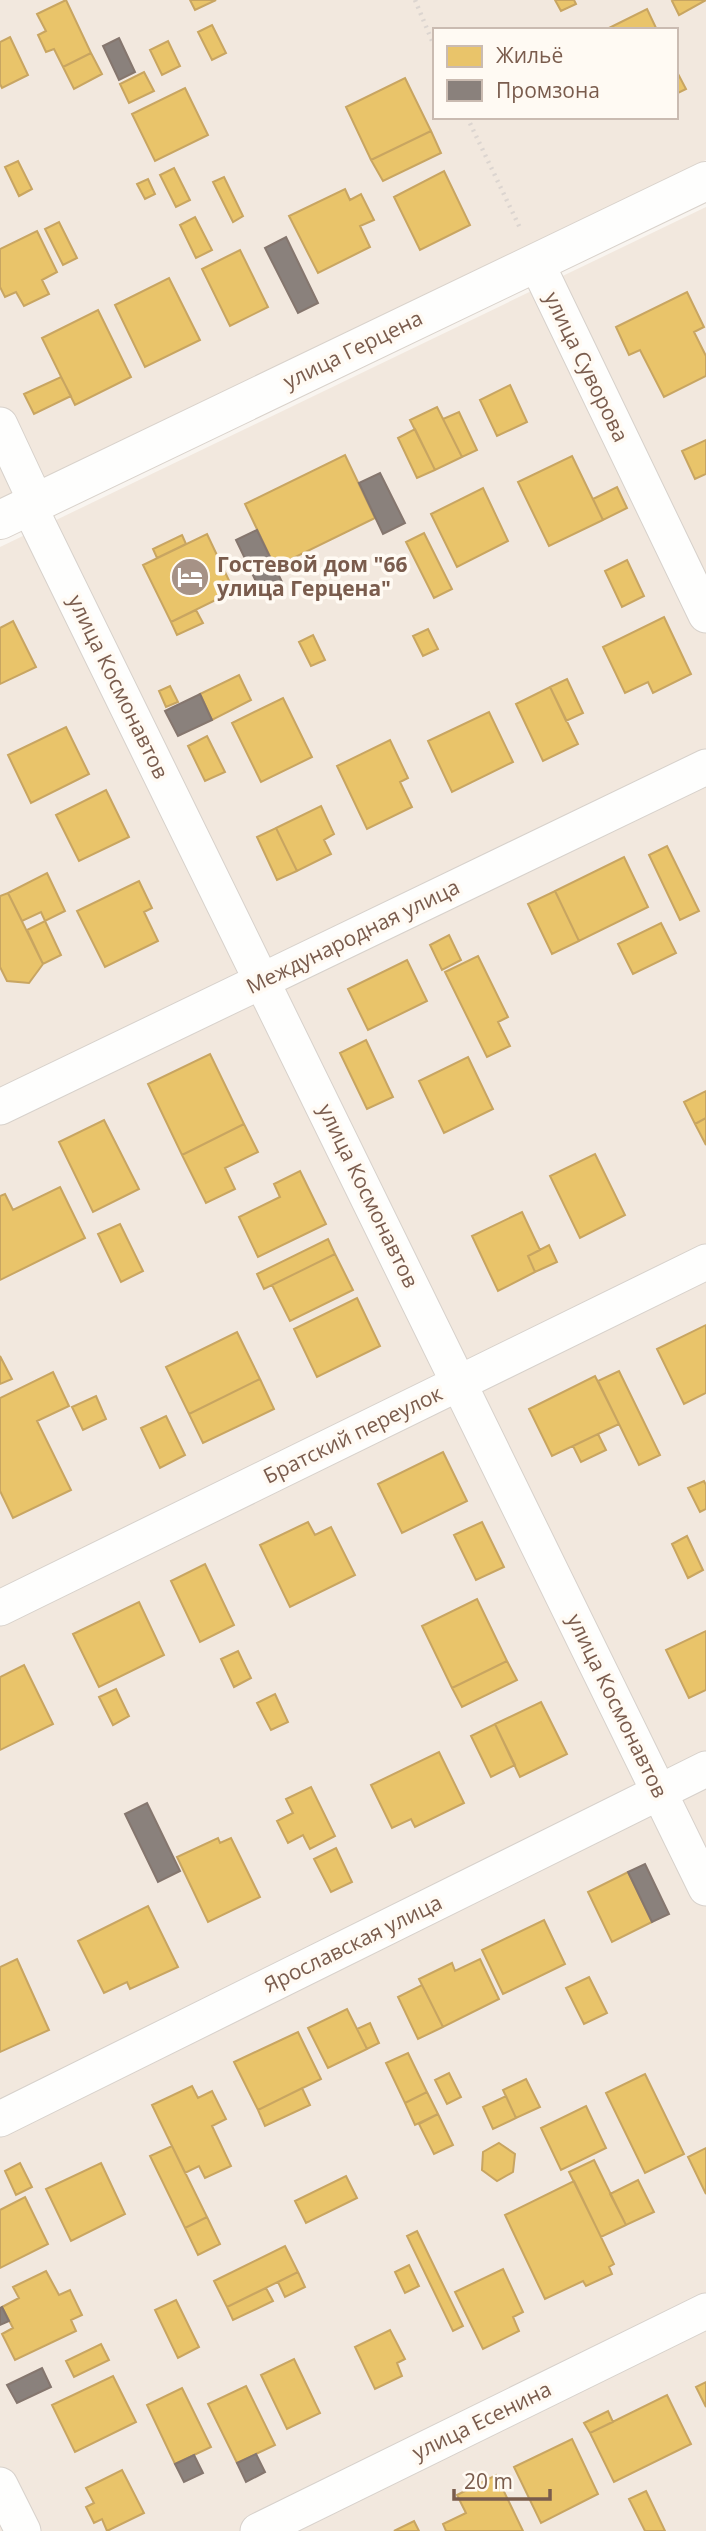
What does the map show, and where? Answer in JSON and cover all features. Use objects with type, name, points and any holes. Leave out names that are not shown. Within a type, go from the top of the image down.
[{"type":"street","name":"улица Герцена","points":[[22,509],[706,181]]},
{"type":"street","name":"улица Суворова","points":[[536,262],[706,615]]},
{"type":"street","name":"улица Космонавтов","points":[[0,425],[22,509],[262,981],[706,1888]]},
{"type":"street","name":"Международная улица","points":[[0,1107],[706,767]]},
{"type":"street","name":"Братский переулок","points":[[0,1608],[706,1262]]},
{"type":"street","name":"Ярославская улица","points":[[0,2119],[706,1769]]},
{"type":"street","name":"улица Есенина","points":[[258,2531],[706,2311]]},
{"type":"street","points":[[0,2485],[23,2531]]},
{"type":"path","points":[[415,0],[433,43]]},
{"type":"path","points":[[468,119],[536,262]]},
{"type":"shaded area","points":[[0,0],[706,0],[706,160],[0,500]]},
{"type":"shaded area","points":[[706,207],[706,2531],[0,2531],[0,547]]},
{"type":"building: Жильё","points":[[66,0],[91,53],[63,67],[54,49],[46,52],[38,35],[46,31],[37,14]]},
{"type":"building: Жильё","points":[[190,0],[216,0],[195,10]]},
{"type":"building: Жильё","points":[[555,0],[574,0],[576,4],[561,11]]},
{"type":"building: Жильё","points":[[674,0],[706,0],[679,15],[672,1]]},
{"type":"building: Жильё","points":[[647,9],[656,28],[609,28]]},
{"type":"building: Жильё","points":[[212,25],[226,53],[212,60],[198,32]]},
{"type":"building: Жильё","points":[[10,37],[28,75],[2,88],[0,42]]},
{"type":"building: Жильё","points":[[168,41],[180,66],[162,75],[150,50]]},
{"type":"building: Жильё","points":[[91,53],[102,74],[74,89],[63,67]]},
{"type":"building: Жильё","points":[[144,72],[154,91],[129,103],[120,84]]},
{"type":"building: Жильё","points":[[678,74],[686,89],[678,93]]},
{"type":"building: Жильё","points":[[405,78],[431,131],[371,160],[346,107]]},
{"type":"building: Жильё","points":[[185,88],[208,135],[155,161],[132,114]]},
{"type":"building: Жильё","points":[[431,131],[441,153],[383,181],[371,160]]},
{"type":"building: Жильё","points":[[18,161],[32,189],[19,196],[5,167]]},
{"type":"building: Жильё","points":[[174,168],[190,200],[176,207],[160,175]]},
{"type":"building: Жильё","points":[[444,171],[470,225],[420,250],[394,197]]},
{"type":"building: Жильё","points":[[224,177],[243,216],[233,222],[213,182]]},
{"type":"building: Жильё","points":[[148,179],[155,194],[145,199],[137,184]]},
{"type":"building: Жильё","points":[[345,189],[350,200],[361,194],[374,220],[360,226],[370,247],[318,273],[289,216]]},
{"type":"building: Жильё","points":[[195,217],[212,250],[196,258],[180,225]]},
{"type":"building: Жильё","points":[[59,222],[77,258],[63,265],[45,229]]},
{"type":"building: Жильё","points":[[37,231],[57,272],[42,280],[49,294],[24,306],[16,292],[5,297],[0,287],[0,249]]},
{"type":"building: Жильё","points":[[240,250],[268,307],[230,326],[202,269]]},
{"type":"building: Жильё","points":[[169,278],[200,340],[145,367],[115,305]]},
{"type":"building: Жильё","points":[[687,292],[704,327],[694,332],[706,356],[706,376],[664,397],[640,350],[629,355],[616,327]]},
{"type":"building: Жильё","points":[[98,310],[131,377],[75,405],[42,338]]},
{"type":"building: Жильё","points":[[61,377],[71,396],[34,414],[24,394]]},
{"type":"building: Жильё","points":[[510,385],[527,422],[497,436],[480,400]]},
{"type":"building: Жильё","points":[[437,407],[462,457],[435,470],[410,420]]},
{"type":"building: Жильё","points":[[459,412],[477,450],[462,457],[443,419]]},
{"type":"building: Жильё","points":[[415,429],[435,470],[417,478],[398,438]]},
{"type":"building: Жильё","points":[[706,440],[706,474],[695,479],[682,451]]},
{"type":"building: Жильё","points":[[345,455],[375,518],[275,567],[245,504]]},
{"type":"building: Жильё","points":[[572,456],[603,520],[549,546],[518,482]]},
{"type":"building: Жильё","points":[[617,487],[627,508],[603,520],[593,499]]},
{"type":"building: Жильё","points":[[483,488],[508,541],[457,567],[431,514]]},
{"type":"building: Жильё","points":[[424,533],[452,589],[434,598],[406,542]]},
{"type":"building: Жильё","points":[[207,534],[234,591],[171,622],[143,565]]},
{"type":"building: Жильё","points":[[182,535],[186,544],[157,558],[153,549]]},
{"type":"building: Жильё","points":[[627,560],[644,596],[622,607],[605,571]]},
{"type":"building: Жильё","points":[[196,610],[203,623],[177,635],[171,622]]},
{"type":"building: Жильё","points":[[664,617],[691,674],[653,693],[648,682],[625,693],[603,647]]},
{"type":"building: Жильё","points":[[13,621],[36,667],[0,684],[0,628]]},
{"type":"building: Жильё","points":[[428,629],[438,649],[423,656],[413,636]]},
{"type":"building: Жильё","points":[[313,635],[325,660],[311,666],[299,642]]},
{"type":"building: Жильё","points":[[239,675],[251,700],[212,720],[200,694]]},
{"type":"building: Жильё","points":[[567,679],[583,713],[566,721],[550,687]]},
{"type":"building: Жильё","points":[[170,686],[178,702],[166,707],[159,691]]},
{"type":"building: Жильё","points":[[550,687],[578,744],[543,761],[516,704]]},
{"type":"building: Жильё","points":[[283,698],[312,757],[261,782],[232,723]]},
{"type":"building: Жильё","points":[[489,712],[513,762],[452,792],[428,741]]},
{"type":"building: Жильё","points":[[66,727],[89,774],[31,803],[8,755]]},
{"type":"building: Жильё","points":[[207,736],[225,772],[205,781],[188,746]]},
{"type":"building: Жильё","points":[[390,740],[408,778],[400,782],[412,807],[367,829],[337,766]]},
{"type":"building: Жильё","points":[[106,790],[129,837],[79,861],[56,815]]},
{"type":"building: Жильё","points":[[321,806],[334,834],[324,840],[331,854],[297,871],[276,828]]},
{"type":"building: Жильё","points":[[276,828],[297,871],[277,880],[257,837]]},
{"type":"building: Жильё","points":[[667,846],[699,911],[680,920],[649,855]]},
{"type":"building: Жильё","points":[[624,857],[648,907],[579,941],[555,891]]},
{"type":"building: Жильё","points":[[47,873],[65,911],[45,921],[41,912],[22,921],[8,893]]},
{"type":"building: Жильё","points":[[139,881],[152,908],[144,912],[158,941],[105,967],[77,911]]},
{"type":"building: Жильё","points":[[555,891],[579,941],[552,954],[528,904]]},
{"type":"building: Жильё","points":[[8,893],[43,964],[29,983],[7,981],[0,967],[0,896]]},
{"type":"building: Жильё","points":[[45,921],[61,955],[43,964],[27,930]]},
{"type":"building: Жильё","points":[[661,923],[676,953],[633,974],[618,944]]},
{"type":"building: Жильё","points":[[449,935],[461,960],[442,970],[430,945]]},
{"type":"building: Жильё","points":[[478,956],[508,1017],[498,1022],[510,1046],[487,1057],[445,972]]},
{"type":"building: Жильё","points":[[407,960],[427,1001],[368,1030],[348,989]]},
{"type":"building: Жильё","points":[[366,1040],[393,1097],[367,1109],[340,1053]]},
{"type":"building: Жильё","points":[[210,1054],[244,1124],[182,1155],[148,1084]]},
{"type":"building: Жильё","points":[[468,1057],[493,1109],[444,1133],[419,1081]]},
{"type":"building: Жильё","points":[[706,1091],[706,1118],[695,1124],[684,1102]]},
{"type":"building: Жильё","points":[[706,1118],[706,1145],[695,1124]]},
{"type":"building: Жильё","points":[[104,1120],[139,1189],[93,1212],[59,1142]]},
{"type":"building: Жильё","points":[[244,1124],[258,1152],[225,1168],[235,1189],[206,1203],[182,1155]]},
{"type":"building: Жильё","points":[[595,1154],[625,1215],[580,1238],[550,1176]]},
{"type":"building: Жильё","points":[[300,1171],[326,1224],[258,1257],[239,1217],[280,1197],[274,1184]]},
{"type":"building: Жильё","points":[[60,1187],[85,1238],[0,1280],[0,1196],[5,1194],[13,1210]]},
{"type":"building: Жильё","points":[[522,1212],[540,1250],[528,1256],[535,1272],[498,1291],[472,1236]]},
{"type":"building: Жильё","points":[[120,1224],[143,1271],[121,1282],[98,1234]]},
{"type":"building: Жильё","points":[[328,1239],[335,1254],[264,1289],[257,1274]]},
{"type":"building: Жильё","points":[[549,1245],[557,1262],[535,1272],[528,1256]]},
{"type":"building: Жильё","points":[[335,1254],[353,1290],[290,1321],[272,1285]]},
{"type":"building: Жильё","points":[[357,1298],[380,1346],[317,1377],[294,1329]]},
{"type":"building: Жильё","points":[[706,1325],[706,1393],[684,1404],[657,1349]]},
{"type":"building: Жильё","points":[[237,1332],[260,1379],[189,1414],[166,1367]]},
{"type":"building: Жильё","points":[[0,1356],[12,1379],[0,1384]]},
{"type":"building: Жильё","points":[[619,1371],[660,1455],[639,1465],[598,1381]]},
{"type":"building: Жильё","points":[[53,1372],[69,1406],[37,1421],[71,1490],[13,1518],[0,1491],[0,1398]]},
{"type":"building: Жильё","points":[[595,1376],[619,1424],[552,1456],[529,1409]]},
{"type":"building: Жильё","points":[[260,1379],[274,1409],[203,1443],[189,1414]]},
{"type":"building: Жильё","points":[[96,1396],[106,1419],[83,1430],[72,1407]]},
{"type":"building: Жильё","points":[[166,1416],[185,1455],[160,1468],[141,1428]]},
{"type":"building: Жильё","points":[[598,1434],[606,1450],[581,1462],[573,1446]]},
{"type":"building: Жильё","points":[[443,1452],[467,1501],[402,1533],[378,1484]]},
{"type":"building: Жильё","points":[[704,1481],[706,1509],[700,1512],[688,1488]]},
{"type":"building: Жильё","points":[[308,1522],[315,1535],[331,1527],[355,1575],[290,1607],[260,1545]]},
{"type":"building: Жильё","points":[[482,1522],[504,1567],[476,1580],[454,1535]]},
{"type":"building: Жильё","points":[[687,1536],[703,1570],[688,1578],[672,1544]]},
{"type":"building: Жильё","points":[[205,1564],[234,1625],[200,1642],[171,1581]]},
{"type":"building: Жильё","points":[[477,1599],[507,1661],[452,1688],[422,1626]]},
{"type":"building: Жильё","points":[[139,1602],[164,1655],[99,1687],[73,1634]]},
{"type":"building: Жильё","points":[[706,1631],[706,1690],[689,1698],[666,1650]]},
{"type":"building: Жильё","points":[[238,1651],[251,1678],[234,1687],[221,1659]]},
{"type":"building: Жильё","points":[[507,1661],[517,1680],[462,1707],[452,1688]]},
{"type":"building: Жильё","points":[[24,1665],[53,1724],[0,1750],[0,1677]]},
{"type":"building: Жильё","points":[[116,1689],[129,1716],[113,1725],[99,1697]]},
{"type":"building: Жильё","points":[[275,1694],[288,1722],[271,1730],[257,1703]]},
{"type":"building: Жильё","points":[[541,1702],[567,1754],[520,1777],[495,1724]]},
{"type":"building: Жильё","points":[[495,1724],[515,1765],[491,1777],[471,1736]]},
{"type":"building: Жильё","points":[[439,1752],[464,1803],[415,1827],[411,1819],[392,1828],[371,1785]]},
{"type":"building: Жильё","points":[[311,1787],[335,1836],[310,1849],[303,1835],[288,1843],[277,1821],[293,1813],[286,1799]]},
{"type":"building: Жильё","points":[[218,1838],[220,1843],[231,1838],[260,1897],[208,1922],[177,1857]]},
{"type":"building: Жильё","points":[[336,1848],[352,1882],[331,1892],[314,1859]]},
{"type":"building: Жильё","points":[[628,1872],[652,1922],[612,1942],[588,1892]]},
{"type":"building: Жильё","points":[[148,1906],[178,1967],[130,1989],[127,1982],[104,1993],[78,1941]]},
{"type":"building: Жильё","points":[[544,1920],[565,1964],[503,1994],[482,1950]]},
{"type":"building: Жильё","points":[[17,1959],[49,2030],[0,2052],[0,1967]]},
{"type":"building: Жильё","points":[[480,1959],[499,1999],[443,2027],[419,1979],[452,1963],[455,1971]]},
{"type":"building: Жильё","points":[[589,1977],[607,2013],[584,2024],[566,1988]]},
{"type":"building: Жильё","points":[[422,1985],[443,2027],[418,2039],[398,1997]]},
{"type":"building: Жильё","points":[[347,2009],[367,2049],[328,2068],[308,2028]]},
{"type":"building: Жильё","points":[[370,2023],[379,2043],[367,2049],[357,2029]]},
{"type":"building: Жильё","points":[[298,2032],[321,2079],[258,2110],[234,2062]]},
{"type":"building: Жильё","points":[[408,2053],[427,2092],[405,2103],[386,2063]]},
{"type":"building: Жильё","points":[[449,2073],[461,2097],[447,2104],[435,2080]]},
{"type":"building: Жильё","points":[[645,2074],[684,2154],[645,2173],[606,2093]]},
{"type":"building: Жильё","points":[[526,2079],[540,2107],[516,2118],[503,2090]]},
{"type":"building: Жильё","points":[[192,2086],[198,2098],[212,2091],[226,2119],[212,2126],[231,2166],[205,2178],[199,2166],[185,2173],[152,2105]]},
{"type":"building: Жильё","points":[[302,2088],[310,2105],[265,2126],[258,2110]]},
{"type":"building: Жильё","points":[[427,2092],[438,2114],[415,2125],[405,2103]]},
{"type":"building: Жильё","points":[[506,2096],[516,2118],[493,2129],[483,2107]]},
{"type":"building: Жильё","points":[[586,2106],[606,2148],[561,2170],[541,2128]]},
{"type":"building: Жильё","points":[[438,2114],[453,2145],[434,2154],[419,2124]]},
{"type":"building: Жильё","points":[[499,2143],[515,2154],[513,2172],[497,2181],[482,2170],[483,2152]]},
{"type":"building: Жильё","points":[[172,2146],[207,2217],[185,2228],[150,2156]]},
{"type":"building: Жильё","points":[[706,2148],[706,2194],[688,2157]]},
{"type":"building: Жильё","points":[[594,2160],[626,2225],[601,2237],[569,2172]]},
{"type":"building: Жильё","points":[[20,2163],[32,2187],[16,2195],[5,2171]]},
{"type":"building: Жильё","points":[[101,2163],[125,2214],[71,2241],[46,2189]]},
{"type":"building: Жильё","points":[[346,2176],[357,2198],[306,2223],[295,2201]]},
{"type":"building: Жильё","points":[[638,2180],[654,2212],[626,2225],[610,2194]]},
{"type":"building: Жильё","points":[[574,2181],[614,2264],[609,2267],[612,2274],[586,2286],[583,2281],[545,2299],[505,2215]]},
{"type":"building: Жильё","points":[[25,2197],[48,2244],[0,2268],[0,2210]]},
{"type":"building: Жильё","points":[[207,2217],[220,2244],[198,2255],[185,2228]]},
{"type":"building: Жильё","points":[[417,2231],[463,2326],[453,2331],[407,2236]]},
{"type":"building: Жильё","points":[[285,2246],[298,2272],[227,2307],[214,2281]]},
{"type":"building: Жильё","points":[[409,2265],[419,2286],[405,2293],[395,2272]]},
{"type":"building: Жильё","points":[[503,2269],[523,2312],[513,2317],[519,2331],[483,2349],[455,2292]]},
{"type":"building: Жильё","points":[[46,2271],[59,2295],[70,2290],[82,2315],[71,2320],[76,2331],[15,2360],[2,2334],[13,2328],[2,2307],[19,2298],[13,2287]]},
{"type":"building: Жильё","points":[[298,2272],[305,2287],[285,2297],[278,2282]]},
{"type":"building: Жильё","points":[[266,2288],[273,2301],[233,2320],[227,2307]]},
{"type":"building: Жильё","points":[[176,2300],[199,2347],[178,2358],[155,2310]]},
{"type":"building: Жильё","points":[[390,2330],[405,2359],[397,2363],[402,2376],[375,2389],[355,2347]]},
{"type":"building: Жильё","points":[[101,2344],[109,2360],[74,2377],[66,2361]]},
{"type":"building: Жильё","points":[[294,2359],[320,2413],[287,2429],[261,2375]]},
{"type":"building: Жильё","points":[[113,2376],[136,2422],[75,2452],[52,2405]]},
{"type":"building: Жильё","points":[[706,2382],[706,2407],[696,2387]]},
{"type":"building: Жильё","points":[[246,2386],[275,2445],[237,2463],[208,2404]]},
{"type":"building: Жильё","points":[[182,2388],[211,2447],[175,2464],[147,2405]]},
{"type":"building: Жильё","points":[[667,2395],[691,2444],[614,2482],[590,2433]]},
{"type":"building: Жильё","points":[[608,2411],[613,2422],[590,2433],[584,2423]]},
{"type":"building: Жильё","points":[[572,2439],[598,2494],[541,2523],[514,2467]]},
{"type":"building: Жильё","points":[[122,2470],[144,2513],[107,2531],[102,2519],[94,2523],[86,2507],[94,2503],[86,2488]]},
{"type":"building: Жильё","points":[[496,2475],[523,2531],[446,2531],[443,2524],[466,2513],[457,2495]]},
{"type":"building: Жильё","points":[[646,2491],[665,2531],[645,2531],[629,2499]]},
{"type":"building: Жильё","points":[[414,2521],[419,2531],[394,2531]]},
{"type":"building: Промзона","points":[[119,38],[135,72],[119,80],[103,46]]},
{"type":"building: Промзона","points":[[286,237],[318,303],[298,313],[265,248]]},
{"type":"building: Промзона","points":[[380,473],[405,523],[383,534],[359,483]]},
{"type":"building: Промзона","points":[[257,530],[283,584],[262,594],[236,540]]},
{"type":"building: Промзона","points":[[200,694],[212,720],[178,736],[165,711]]},
{"type":"building: Промзона","points":[[147,1803],[180,1871],[158,1882],[125,1814]]},
{"type":"building: Промзона","points":[[645,1864],[669,1914],[652,1922],[628,1872]]},
{"type":"building: Промзона","points":[[2,2307],[9,2321],[0,2325],[0,2308]]},
{"type":"building: Промзона","points":[[42,2368],[51,2387],[17,2403],[7,2385]]},
{"type":"building: Промзона","points":[[256,2454],[265,2472],[246,2482],[237,2463]]},
{"type":"building: Промзона","points":[[194,2455],[203,2473],[184,2482],[175,2464]]},
{"type":"place","name":"Гостевой дом \"66 улица Герцена\"","points":[[190,577]]}]
